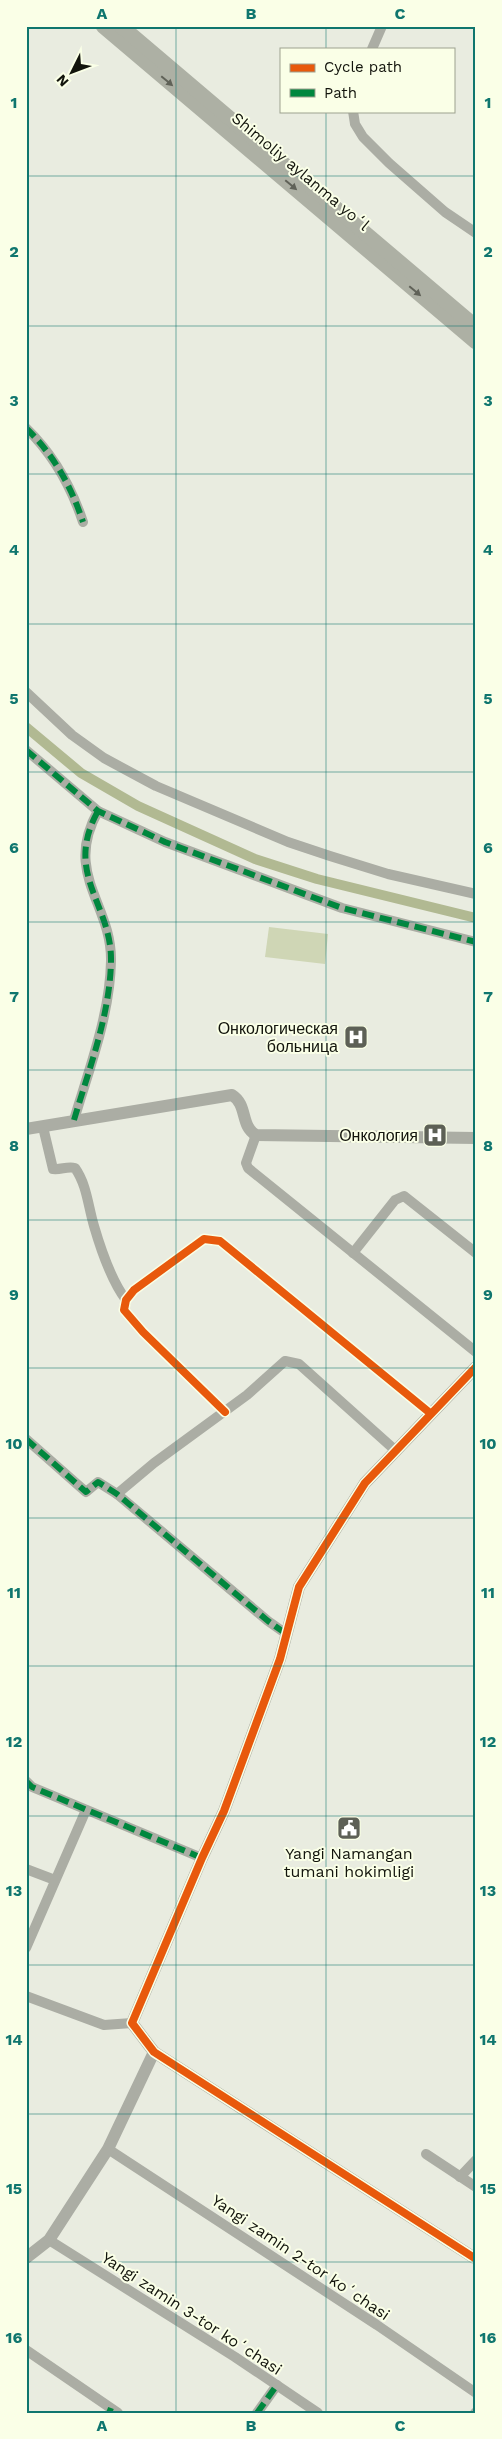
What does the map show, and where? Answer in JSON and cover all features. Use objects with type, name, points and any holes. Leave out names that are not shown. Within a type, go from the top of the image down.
[{"type":"main road","name":"Shimoliy aylanma yoʻl","points":[[104,26],[146,55],[338,217],[476,327]]},
{"type":"main road","name":"Shimoliy aylanma yoʻl","points":[[121,26],[146,55]]},
{"type":"main road","name":"Shimoliy aylanma yoʻl","points":[[338,217],[476,342]]},
{"type":"street","points":[[372,48],[382,26]]},
{"type":"street","points":[[353,112],[355,124],[363,137],[376,150],[445,212],[476,233]]},
{"type":"street","points":[[26,428],[57,465],[74,495],[83,522]]},
{"type":"street","points":[[26,692],[72,735],[104,758],[156,786],[221,815],[330,856],[388,874],[476,894]]},
{"type":"street","points":[[26,750],[98,811],[165,842],[342,908],[476,942]]},
{"type":"street","points":[[74,1120],[106,1012],[111,963],[111,951],[90,886],[85,858],[88,830],[98,811]]},
{"type":"street","points":[[26,1129],[232,1095],[242,1105],[246,1125],[256,1135],[445,1136],[476,1138]]},
{"type":"street","points":[[43,1127],[53,1169],[58,1170],[68,1166],[75,1168],[82,1177],[94,1226],[118,1290],[126,1300]]},
{"type":"street","points":[[256,1135],[246,1163],[248,1168],[476,1352]]},
{"type":"street","points":[[353,1253],[395,1200],[404,1196],[476,1253]]},
{"type":"street","points":[[224,1412],[130,1319],[124,1310],[126,1300],[134,1290],[204,1239],[220,1241],[430,1413]]},
{"type":"street","points":[[117,1494],[154,1463],[224,1412],[280,1364],[292,1361],[314,1377],[395,1450]]},
{"type":"street","points":[[132,2023],[224,1811],[280,1659],[285,1632],[299,1587],[364,1483],[476,1367]]},
{"type":"street","points":[[26,1439],[86,1492],[98,1482],[117,1494],[268,1621],[285,1632]]},
{"type":"street","points":[[26,1781],[32,1787],[202,1858]]},
{"type":"street","points":[[26,1948],[86,1810]]},
{"type":"street","points":[[26,1869],[55,1880]]},
{"type":"street","points":[[26,1996],[104,2025],[132,2023]]},
{"type":"street","points":[[132,2023],[154,2052],[476,2259]]},
{"type":"street","points":[[26,2258],[49,2240],[108,2149],[154,2052]]},
{"type":"street","name":"Yangi zamin 2-tor koʻchasi","points":[[108,2149],[476,2393]]},
{"type":"street","points":[[426,2154],[476,2187]]},
{"type":"street","points":[[460,2177],[476,2160]]},
{"type":"street","name":"Yangi zamin 3-tor koʻchasi","points":[[49,2240],[318,2413]]},
{"type":"street","points":[[26,2350],[113,2411]]},
{"type":"street","points":[[257,2413],[277,2385]]},
{"type":"green space","points":[[269,927],[328,934],[325,964],[265,957]]},
{"type":"waterway","points":[[26,727],[81,773],[138,806],[255,859],[317,879],[476,918]]},
{"type":"marked path","points":[[26,428],[45,449],[61,472],[83,522]]},
{"type":"marked path","points":[[26,750],[98,811],[165,842],[342,908],[476,942]]},
{"type":"marked path","points":[[74,1120],[98,1042],[110,981],[109,941],[87,871],[85,853],[89,833],[98,811]]},
{"type":"marked path","points":[[26,1439],[86,1492],[98,1482],[117,1494],[268,1621],[285,1633]]},
{"type":"marked path","points":[[26,1781],[32,1787],[202,1858]]},
{"type":"marked path","points":[[257,2413],[277,2385]]},
{"type":"marked path","points":[[109,2413],[111,2408]]},
{"type":"cycle path","points":[[225,1412],[143,1332],[124,1310],[126,1300],[134,1290],[204,1239],[220,1241],[430,1413]]},
{"type":"cycle path","points":[[476,1367],[365,1483],[299,1587],[280,1659],[224,1811],[132,2023],[154,2052],[476,2259]]},
{"type":"place","name":"Онкологическая больница","points":[[356,1037]]},
{"type":"place","name":"Онкология","points":[[435,1135]]},
{"type":"place","name":"Yangi Namangan tumani hokimligi","points":[[349,1828]]}]
